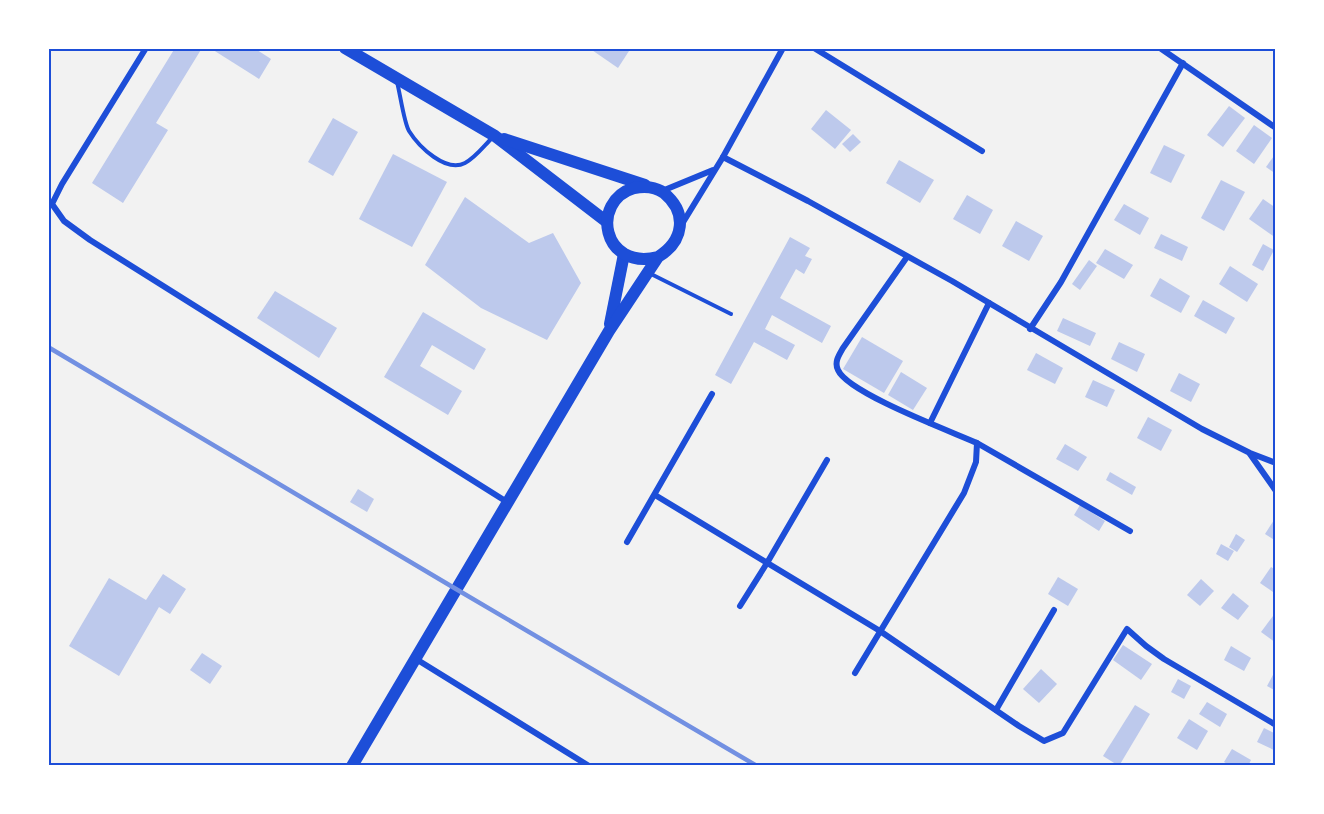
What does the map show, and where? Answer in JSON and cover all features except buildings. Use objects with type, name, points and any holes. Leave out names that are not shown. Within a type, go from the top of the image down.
[{"type":"highway","points":[[345,48],[495,136],[607,222]]},
{"type":"highway","points":[[495,136],[657,189],[672,200],[679,213],[680,227],[673,245],[658,257],[646,260],[635,259],[616,248],[611,240],[607,222],[610,209],[617,198],[627,190],[640,187],[657,189]]},
{"type":"highway","points":[[609,331],[624,254]]},
{"type":"highway","points":[[352,766],[609,331],[658,257]]},
{"type":"street","points":[[146,48],[51,204],[64,221],[90,240],[507,502]]},
{"type":"street","points":[[680,227],[723,157],[783,48]]},
{"type":"street","points":[[814,48],[982,151]]},
{"type":"street","points":[[1160,48],[1276,128]]},
{"type":"street","points":[[1030,329],[1061,282],[1183,63]]},
{"type":"street","points":[[723,157],[908,257],[1030,329],[1064,346],[1202,429],[1276,464]]},
{"type":"street","points":[[657,189],[714,169]]},
{"type":"street","points":[[908,257],[843,348],[836,361],[842,376],[864,393],[977,443],[1130,531]]},
{"type":"street","points":[[930,423],[989,303]]},
{"type":"street","points":[[627,542],[712,394]]},
{"type":"street","points":[[855,673],[964,493],[976,462],[977,443]]},
{"type":"street","points":[[1250,453],[1276,490]]},
{"type":"street","points":[[740,606],[827,460]]},
{"type":"street","points":[[655,495],[880,631],[1044,741],[1063,733],[1127,629],[1164,659],[1276,726]]},
{"type":"street","points":[[996,710],[1054,609]]},
{"type":"street","points":[[416,659],[589,766]]},
{"type":"lane","points":[[396,78],[408,130],[424,149],[437,159],[449,165],[458,166],[467,162],[495,136]]},
{"type":"lane","points":[[648,272],[730,314]]},
{"type":"railway","points":[[48,347],[757,766]]}]
